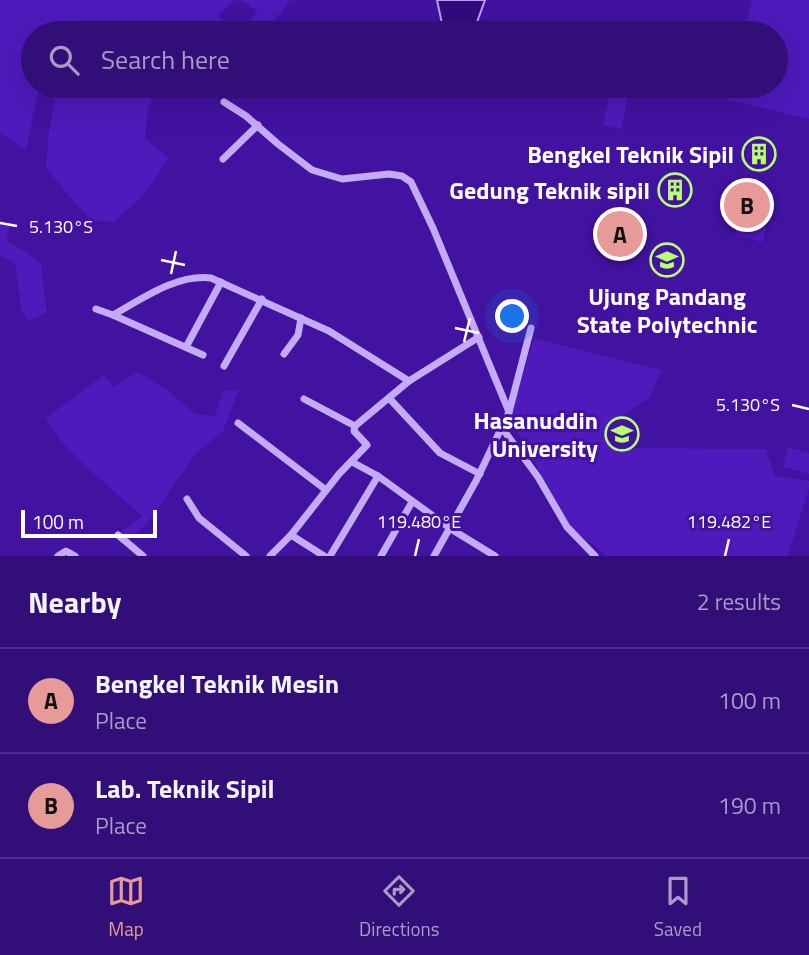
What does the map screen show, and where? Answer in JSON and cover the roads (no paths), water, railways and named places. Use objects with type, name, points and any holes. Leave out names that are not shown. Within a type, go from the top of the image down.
[{"type":"street","points":[[224,102],[258,125],[278,145],[312,170],[342,179],[389,174],[402,176],[411,182],[433,228],[509,412]]},
{"type":"street","points":[[223,159],[258,125]]},
{"type":"street","points":[[113,315],[154,291],[201,277],[262,299],[329,331],[409,381]]},
{"type":"street","points":[[186,347],[221,282]]},
{"type":"street","points":[[224,366],[262,299]]},
{"type":"street","points":[[96,309],[203,355]]},
{"type":"street","points":[[284,354],[298,335],[301,317]]},
{"type":"street","points":[[434,556],[480,474],[509,412],[531,328]]},
{"type":"street","points":[[270,556],[368,444],[354,431],[355,426],[409,381],[479,337]]},
{"type":"street","points":[[389,398],[440,453],[480,474]]},
{"type":"street","points":[[304,399],[355,426]]},
{"type":"street","points":[[239,423],[326,490]]},
{"type":"street","points":[[502,428],[538,477],[567,527],[595,556]]},
{"type":"street","points":[[352,462],[378,475],[412,502],[490,555]]},
{"type":"street","points":[[330,556],[378,475]]},
{"type":"street","points":[[187,499],[199,518],[246,556]]},
{"type":"street","points":[[381,556],[412,502]]},
{"type":"street","points":[[291,534],[324,556]]},
{"type":"street","points":[[118,535],[143,556]]},
{"type":"street","points":[[58,556],[66,551],[75,556]]},
{"type":"place","name":"Bengkel Teknik Sipil","points":[[759,154]]},
{"type":"place","name":"Gedung Teknik sipil","points":[[675,190]]},
{"type":"place","name":"Lab. Teknik Sipil","points":[[747,205]]},
{"type":"place","name":"Bengkel Teknik Mesin","points":[[620,234]]},
{"type":"place","name":"Ujung Pandang State Polytechnic","points":[[667,260]]},
{"type":"place","name":"Hasanuddin University","points":[[622,434]]}]
